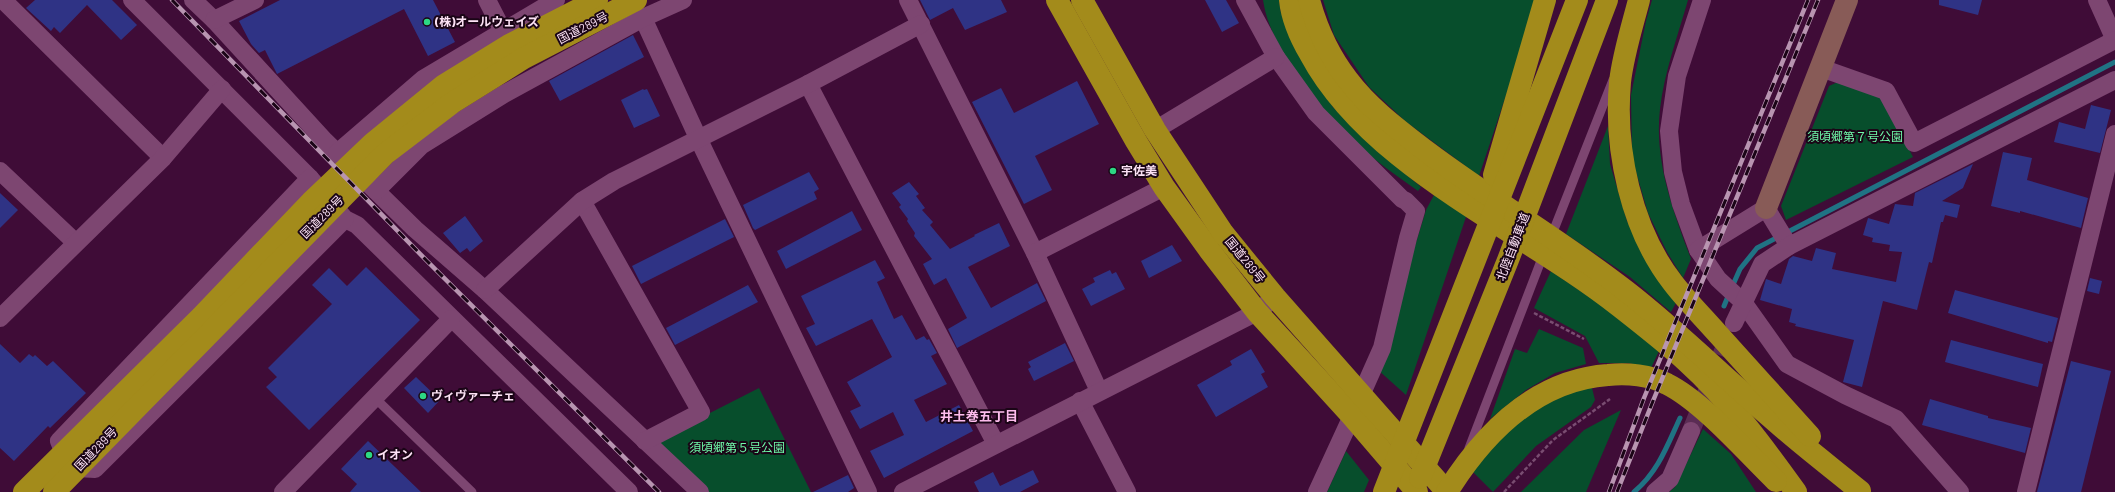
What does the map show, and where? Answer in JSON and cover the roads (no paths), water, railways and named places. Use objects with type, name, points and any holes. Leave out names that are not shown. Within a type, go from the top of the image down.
[{"type":"highway","name":"国道289号","points":[[24,492],[70,460],[207,323],[385,154],[452,103],[512,45],[597,0]]},
{"type":"highway","name":"国道289号","points":[[1057,0],[1111,98],[1164,188],[1257,312],[1352,416],[1415,492]]},
{"type":"highway","name":"国道289号","points":[[1082,0],[1155,130],[1223,233],[1275,297],[1362,393],[1447,492]]},
{"type":"highway","points":[[1290,0],[1300,36],[1318,69],[1339,99],[1367,128],[1438,184],[1581,278],[1619,306],[1688,363],[1742,420],[1796,492]]},
{"type":"highway","points":[[1309,0],[1317,27],[1332,55],[1348,80],[1367,102],[1399,130],[1442,163],[1626,291],[1696,348],[1776,422],[1860,492]]},
{"type":"highway","points":[[1507,159],[1545,0]]},
{"type":"highway","points":[[1384,492],[1417,409],[1507,159],[1577,0]]},
{"type":"highway","name":"北陸自動車道","points":[[1415,492],[1440,433],[1508,260],[1608,0]]},
{"type":"highway","points":[[1639,0],[1620,81],[1619,114],[1620,150],[1628,188],[1639,219],[1654,252],[1672,282],[1860,492]]},
{"type":"highway","name":"国道289号","points":[[512,45],[640,9]]},
{"type":"highway","points":[[1447,492],[1461,470],[1496,429],[1522,407],[1569,381],[1595,376],[1620,374],[1642,376],[1667,384],[1690,399],[1786,492]]},
{"type":"highway","name":"国道289号","points":[[54,492],[70,460]]},
{"type":"street","points":[[3,0],[163,158]]},
{"type":"street","points":[[132,0],[310,178],[345,219],[357,225],[451,319],[630,492]]},
{"type":"street","points":[[193,0],[214,20],[337,153],[376,191],[453,264],[485,290],[700,492]]},
{"type":"street","points":[[214,20],[255,0]]},
{"type":"street","points":[[487,0],[512,45]]},
{"type":"street","points":[[337,153],[423,79],[512,45],[556,0]]},
{"type":"street","points":[[376,191],[422,145],[640,9],[683,0]]},
{"type":"street","points":[[908,0],[1035,253],[1099,391]]},
{"type":"street","points":[[1245,0],[1273,50],[1316,113],[1402,199],[1416,211],[1408,238],[1382,348],[1362,393]]},
{"type":"street","points":[[1257,0],[1273,50]]},
{"type":"street","points":[[1702,0],[1677,76],[1669,131],[1673,172],[1681,204],[1698,250],[1718,280],[1741,299],[1787,364],[1845,395],[1896,419],[1960,492]]},
{"type":"street","points":[[1698,250],[1770,215],[1821,68],[1848,0]]},
{"type":"street","points":[[1821,68],[1886,91],[1914,143],[2115,40],[2097,0]]},
{"type":"street","points":[[640,9],[699,140],[868,492]]},
{"type":"street","points":[[485,290],[582,201],[614,181],[699,140],[921,24]]},
{"type":"street","points":[[1155,130],[1273,50]]},
{"type":"street","points":[[1734,323],[1741,299],[1762,264],[1788,244],[2115,80]]},
{"type":"street","points":[[808,84],[996,444]]},
{"type":"street","points":[[0,318],[75,242],[163,158],[222,89]]},
{"type":"street","points":[[2026,492],[2115,134]]},
{"type":"street","points":[[0,171],[75,242]]},
{"type":"street","points":[[310,178],[59,441],[70,460],[95,469],[345,219]]},
{"type":"street","points":[[1035,253],[1164,188]]},
{"type":"street","points":[[582,201],[701,412],[646,441]]},
{"type":"street","points":[[1770,215],[1788,244]]},
{"type":"street","points":[[903,492],[1257,312],[1275,297]]},
{"type":"street","points":[[283,492],[451,319]]},
{"type":"street","points":[[1080,401],[1127,492]]},
{"type":"street","points":[[1317,492],[1352,416]]},
{"type":"street","points":[[1655,492],[1670,479],[1691,431]]},
{"type":"lane","points":[[1461,470],[1534,277],[1628,43]]},
{"type":"lane","points":[[375,398],[472,492]]},
{"type":"waterway","points":[[1732,287],[1740,269],[1757,248],[2115,62]]},
{"type":"waterway","points":[[1724,306],[1729,294]]},
{"type":"waterway","points":[[1634,492],[1656,467],[1680,418]]},
{"type":"tunnel","points":[[1691,431],[1731,331]]},
{"type":"railway","points":[[172,0],[427,261],[659,492]]},
{"type":"railway","points":[[1609,492],[1644,398],[1808,0]]},
{"type":"railway","points":[[1617,492],[1818,0]]},
{"type":"place","name":"(株)オールウェイズ","points":[[427,22]]},
{"type":"place","name":"宇佐美","points":[[1113,171]]},
{"type":"place","name":"ヴィヴァーチェ","points":[[423,396]]},
{"type":"place","name":"イオン","points":[[369,455]]},
{"type":"district","name":"井土巻五丁目","points":[[979,416]]},
{"type":"park label","name":"須頃郷第７号公園","points":[[1855,137]]},
{"type":"park label","name":"須頃郷第５号公園","points":[[737,448]]}]
